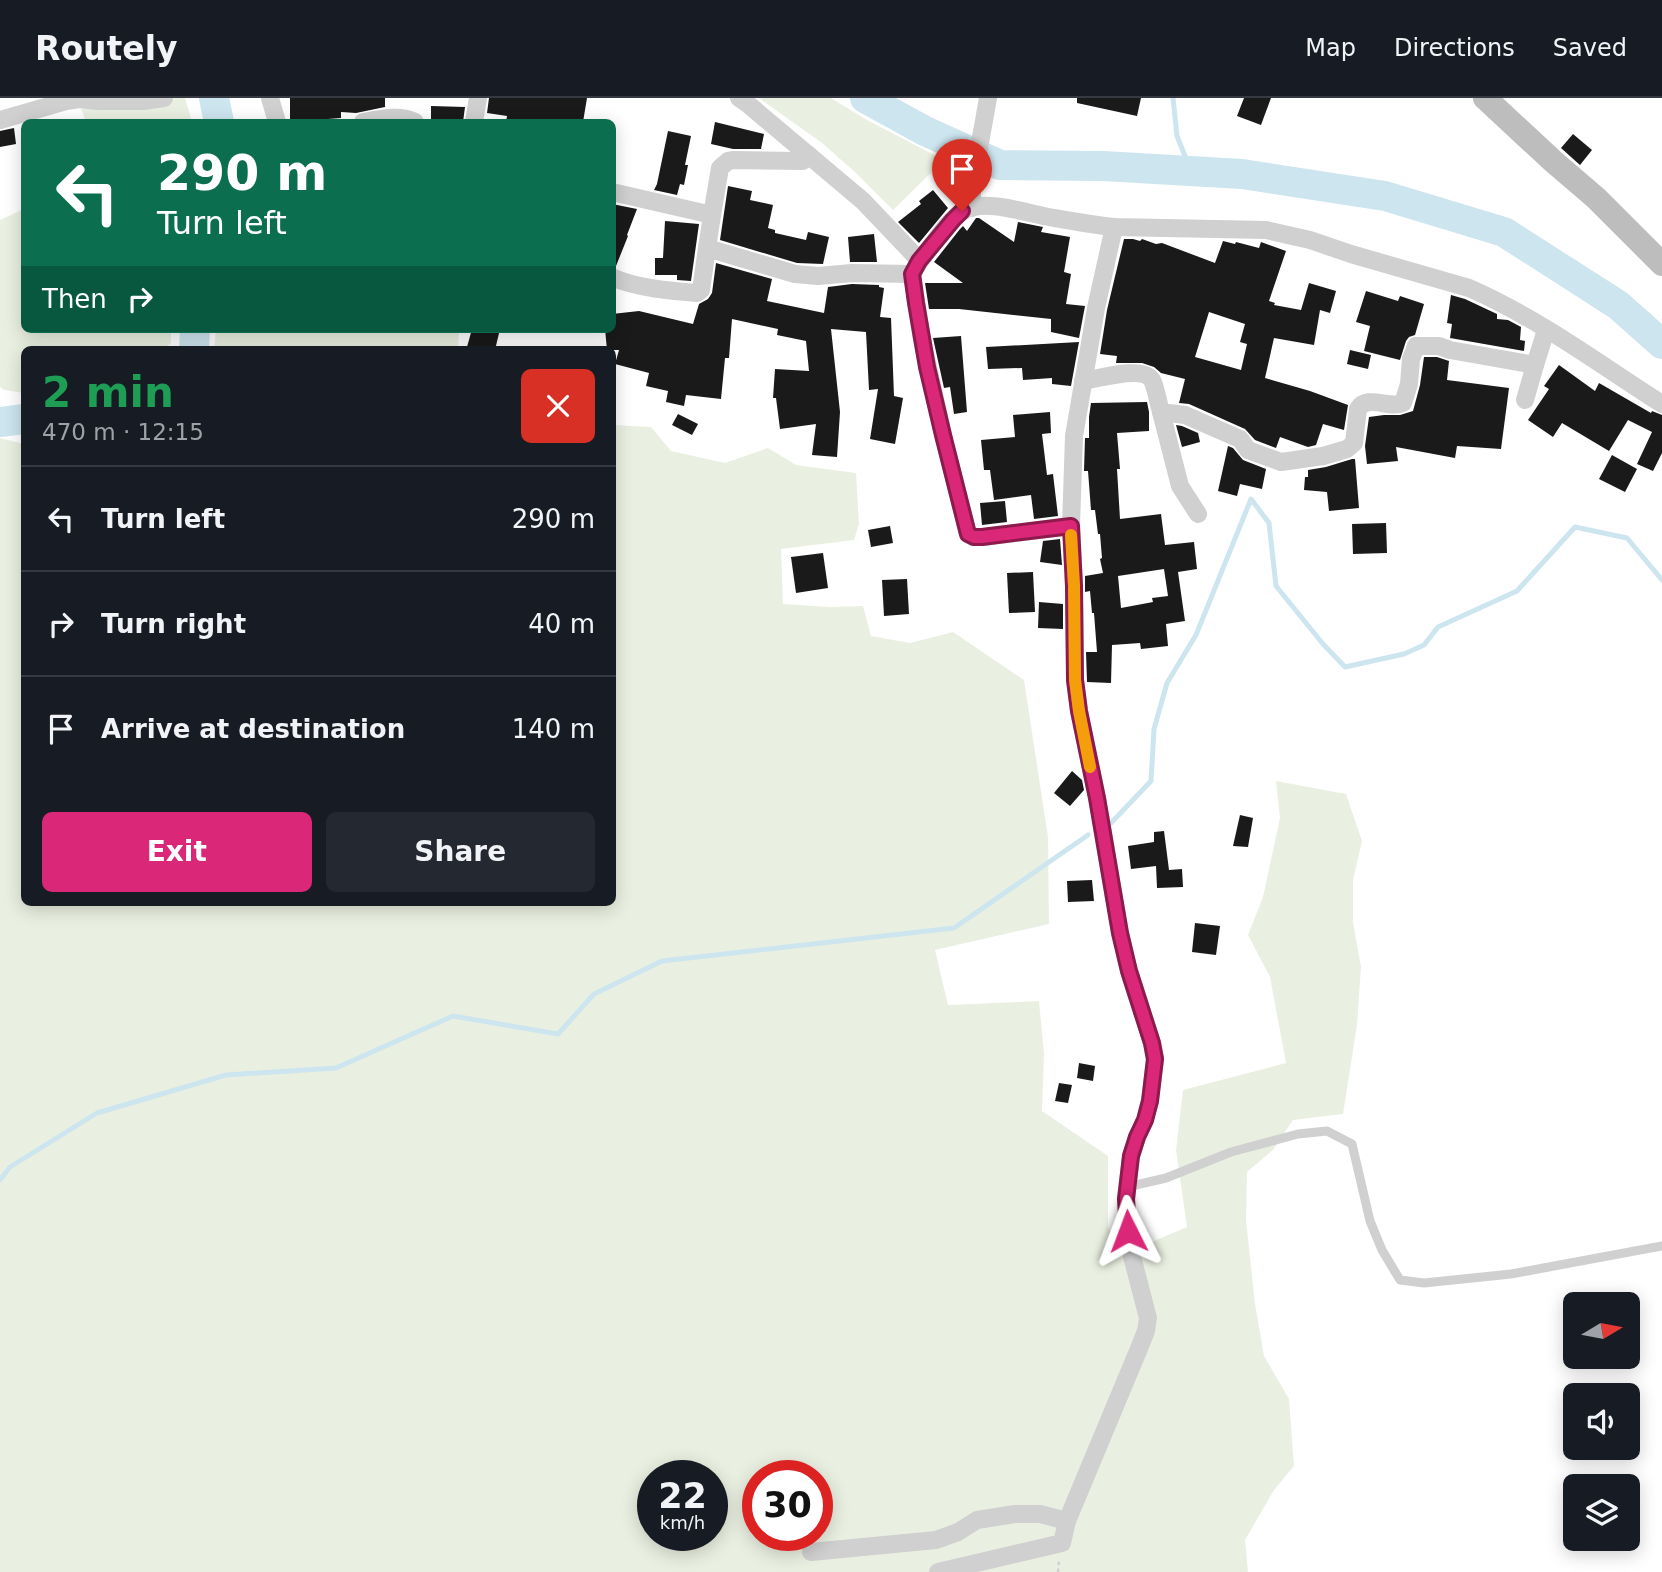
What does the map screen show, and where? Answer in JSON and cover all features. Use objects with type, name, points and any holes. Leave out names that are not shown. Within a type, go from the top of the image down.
[{"type":"street","points":[[0,120],[80,99],[98,102],[164,98]]},
{"type":"street","points":[[270,98],[276,119]]},
{"type":"street","points":[[474,119],[478,98]]},
{"type":"street","points":[[738,98],[749,104],[863,201],[916,267]]},
{"type":"street","points":[[972,208],[972,188],[988,98]]},
{"type":"street","points":[[1485,98],[1596,198],[1662,264]]},
{"type":"street","points":[[384,119],[405,119]]},
{"type":"street","points":[[616,279],[697,293],[701,290],[720,168],[728,161],[734,160],[803,161],[809,155]]},
{"type":"street","points":[[616,193],[712,215]]},
{"type":"street","points":[[1071,526],[982,537],[968,534],[927,367],[916,303],[916,267],[962,211],[989,206],[1114,227],[1266,230],[1310,240],[1469,288],[1517,311],[1662,404]]},
{"type":"street","points":[[938,1572],[1062,1543],[1067,1521],[1146,1331],[1148,1318],[1129,1245],[1126,1199],[1131,1156],[1150,1101],[1155,1059],[1120,933],[1075,680],[1071,526],[1074,436],[1096,308],[1114,227]]},
{"type":"street","points":[[708,248],[795,274],[818,276],[916,267]]},
{"type":"street","points":[[1525,400],[1546,330]]},
{"type":"street","points":[[1161,412],[1185,415],[1240,439],[1248,450],[1281,462],[1323,456],[1347,449],[1354,443],[1358,409],[1360,404],[1366,401],[1395,405],[1403,403],[1416,346],[1439,346],[1535,365]]},
{"type":"street","points":[[1083,381],[1133,373],[1144,373],[1151,378],[1180,486],[1198,514]]},
{"type":"street","points":[[811,1552],[936,1540],[958,1532],[977,1520],[1015,1514],[1040,1514],[1067,1521]]},
{"type":"lane","points":[[1127,1187],[1166,1178],[1231,1152],[1298,1134],[1327,1131],[1352,1144],[1370,1221],[1382,1250],[1400,1280],[1424,1283],[1511,1274],[1662,1246]]},
{"type":"green space","points":[[77,98],[185,98],[191,119],[85,119]]},
{"type":"green space","points":[[759,98],[831,98],[944,160],[893,210],[822,143]]},
{"type":"green space","points":[[21,210],[21,333],[171,333],[171,343],[167,346],[21,346],[21,393],[4,390],[0,387],[0,220]]},
{"type":"green space","points":[[216,333],[459,333],[458,346],[214,346]]},
{"type":"green space","points":[[616,425],[651,427],[671,451],[725,463],[768,448],[796,465],[856,473],[859,524],[854,540],[781,549],[783,604],[863,606],[871,636],[910,643],[953,632],[1024,680],[1048,837],[1049,924],[935,950],[948,1005],[1039,1001],[1044,1054],[1042,1111],[1108,1156],[1108,1225],[1119,1256],[1187,1227],[1176,1150],[1183,1090],[1286,1063],[1270,977],[1248,935],[1263,897],[1280,818],[1276,781],[1346,794],[1362,841],[1353,880],[1353,922],[1361,967],[1357,1025],[1343,1114],[1293,1120],[1273,1150],[1247,1172],[1246,1220],[1255,1304],[1264,1356],[1289,1399],[1294,1466],[1274,1490],[1245,1540],[1248,1572],[0,1572],[0,438],[21,443],[21,906],[616,906]]},
{"type":"building","points":[[290,98],[385,98],[385,107],[356,113],[341,112],[341,118],[290,119]]},
{"type":"building","points":[[489,98],[587,98],[584,119],[506,119],[507,116],[487,113]]},
{"type":"building","points":[[1077,98],[1141,98],[1137,116],[1077,103]]},
{"type":"building","points":[[1244,98],[1271,98],[1261,125],[1237,116]]},
{"type":"building","points":[[431,106],[465,107],[463,119],[431,119]]},
{"type":"building","points":[[715,122],[764,134],[761,149],[733,149],[711,144]]},
{"type":"building","points":[[14,128],[16,144],[0,147],[0,131]]},
{"type":"building","points":[[668,131],[691,136],[684,185],[680,184],[677,195],[654,190]]},
{"type":"building","points":[[1573,134],[1592,150],[1580,165],[1561,148]]},
{"type":"building","points":[[728,186],[752,191],[750,200],[773,205],[768,228],[775,230],[775,233],[806,240],[808,232],[829,237],[823,264],[797,263],[720,240]]},
{"type":"building","points":[[933,190],[948,208],[919,243],[898,222],[921,204],[919,201]]},
{"type":"building","points":[[616,205],[637,209],[616,266]]},
{"type":"building","points":[[976,218],[1014,242],[1018,222],[1043,227],[1041,232],[1070,237],[1064,272],[1071,274],[1066,304],[1085,306],[1079,338],[1051,332],[1051,319],[959,309],[929,309],[925,283],[963,283],[934,262],[960,229],[963,226],[967,231]]},
{"type":"building","points":[[665,221],[699,224],[691,281],[677,280],[677,275],[655,275],[655,258],[663,258]]},
{"type":"building","points":[[874,234],[877,262],[850,262],[848,237]]},
{"type":"building","points":[[1124,239],[1162,243],[1215,263],[1223,241],[1259,248],[1261,242],[1286,251],[1269,301],[1275,303],[1274,305],[1301,310],[1309,283],[1336,291],[1330,313],[1320,310],[1314,345],[1274,338],[1265,378],[1348,405],[1344,430],[1323,424],[1316,445],[1308,447],[1280,437],[1276,448],[1255,440],[1245,429],[1189,404],[1179,403],[1185,379],[1161,373],[1142,363],[1116,363],[1117,356],[1100,354],[1107,310]],"holes":[[[1209,312],[1245,324],[1240,342],[1247,344],[1241,370],[1195,357]]]},
{"type":"building","points":[[716,263],[772,279],[767,301],[824,313],[828,287],[852,284],[879,285],[884,288],[880,317],[891,318],[894,396],[903,398],[895,444],[870,439],[878,389],[869,390],[866,332],[831,329],[840,412],[837,457],[812,455],[816,424],[780,429],[776,398],[773,398],[775,369],[809,371],[806,341],[777,335],[778,329],[732,319],[729,358],[725,358],[721,399],[686,395],[684,406],[666,402],[668,391],[646,386],[649,373],[616,364],[619,350],[616,350],[616,346],[607,346],[605,333],[616,333],[616,314],[639,311],[693,324],[699,304],[712,293]]},
{"type":"building","points":[[1366,291],[1398,301],[1400,296],[1424,304],[1415,335],[1406,341],[1400,360],[1364,351],[1370,326],[1356,322]]},
{"type":"building","points":[[1451,295],[1497,314],[1497,319],[1508,320],[1521,327],[1520,340],[1525,341],[1524,351],[1450,338],[1452,324],[1447,323]]},
{"type":"building","points":[[471,333],[499,333],[496,346],[467,346]]},
{"type":"building","points":[[961,336],[967,412],[954,414],[950,387],[944,388],[933,338]]},
{"type":"building","points":[[1079,342],[1071,386],[1052,384],[1052,378],[1023,380],[1022,368],[988,369],[986,347]]},
{"type":"building","points":[[1350,350],[1371,355],[1368,369],[1347,364]]},
{"type":"building","points":[[1424,357],[1449,361],[1447,380],[1509,388],[1501,449],[1457,446],[1455,458],[1396,447],[1398,461],[1367,464],[1365,446],[1369,417],[1400,415],[1413,411]]},
{"type":"building","points":[[1559,365],[1595,391],[1599,383],[1651,413],[1652,411],[1662,415],[1662,453],[1653,471],[1637,464],[1652,432],[1628,420],[1609,451],[1562,423],[1553,437],[1528,420],[1549,389],[1544,386]]},
{"type":"building","points":[[1147,402],[1149,431],[1117,433],[1120,519],[1161,514],[1165,545],[1194,542],[1197,569],[1178,572],[1185,621],[1166,624],[1168,646],[1141,649],[1140,643],[1112,645],[1111,683],[1087,682],[1086,652],[1097,652],[1094,613],[1090,591],[1085,592],[1085,576],[1103,573],[1100,534],[1095,510],[1091,510],[1088,471],[1084,471],[1085,438],[1089,438],[1091,403]],"holes":[[[1164,569],[1168,596],[1152,598],[1153,602],[1121,608],[1118,576]]]},
{"type":"building","points":[[1050,412],[1051,433],[1042,434],[1047,475],[1053,474],[1058,516],[1034,519],[1031,495],[994,500],[990,470],[984,470],[981,440],[1015,437],[1013,415]]},
{"type":"building","points":[[678,414],[698,424],[692,435],[672,425]]},
{"type":"building","points":[[1176,425],[1198,433],[1200,442],[1182,447]]},
{"type":"building","points":[[1228,446],[1243,460],[1266,469],[1262,489],[1240,484],[1237,496],[1218,491]]},
{"type":"building","points":[[1612,455],[1637,469],[1625,492],[1599,479]]},
{"type":"building","points":[[1355,459],[1359,508],[1329,511],[1327,492],[1304,490],[1308,470]]},
{"type":"building","points":[[1005,501],[1007,522],[982,525],[980,503]]},
{"type":"building","points":[[1386,523],[1387,553],[1353,554],[1352,524]]},
{"type":"building","points":[[890,526],[893,543],[871,547],[868,530]]},
{"type":"building","points":[[1060,539],[1062,565],[1040,562],[1043,541]]},
{"type":"building","points":[[823,553],[828,588],[796,593],[791,557]]},
{"type":"building","points":[[1033,572],[1035,612],[1009,613],[1007,573]]},
{"type":"building","points":[[907,579],[909,614],[884,616],[882,580]]},
{"type":"building","points":[[1039,602],[1063,604],[1063,629],[1038,628]]},
{"type":"building","points":[[1072,771],[1082,780],[1084,790],[1070,806],[1054,793]]},
{"type":"building","points":[[1240,815],[1253,818],[1248,847],[1233,846]]},
{"type":"building","points":[[1164,831],[1169,870],[1182,869],[1183,887],[1157,888],[1156,866],[1131,869],[1128,846],[1154,842],[1154,832]]},
{"type":"building","points":[[1092,880],[1094,901],[1068,902],[1067,881]]},
{"type":"building","points":[[1195,923],[1220,926],[1216,955],[1192,952]]},
{"type":"building","points":[[1079,1063],[1095,1066],[1093,1081],[1077,1078]]},
{"type":"building","points":[[1059,1083],[1072,1085],[1068,1103],[1055,1101]]},
{"type":"waterway","points":[[214,98],[218,119]]},
{"type":"waterway","points":[[865,98],[925,131],[1000,165],[1103,166],[1242,174],[1385,196],[1504,232],[1618,305],[1662,344]]},
{"type":"waterway","points":[[1173,98],[1177,136],[1191,171]]},
{"type":"waterway","points":[[194,346],[195,333]]},
{"type":"waterway","points":[[0,422],[21,419]]},
{"type":"waterway","points":[[1111,823],[1151,781],[1154,729],[1167,683],[1196,635],[1251,499],[1269,523],[1276,586],[1345,667],[1404,654],[1424,645],[1438,627],[1517,591],[1575,527],[1627,538],[1662,580]]},
{"type":"waterway","points":[[0,1180],[10,1167],[97,1113],[226,1075],[336,1068],[453,1016],[558,1034],[594,994],[662,961],[954,928],[1088,835]]},
{"type":"slow traffic","points":[[1071,535],[1075,680],[1090,767]]},
{"type":"route","points":[[962,211],[919,261],[912,274],[916,303],[927,367],[968,534],[982,537],[1071,526],[1075,680],[1079,711],[1120,933],[1155,1059],[1150,1101],[1131,1156],[1126,1199],[1128,1231]]}]
